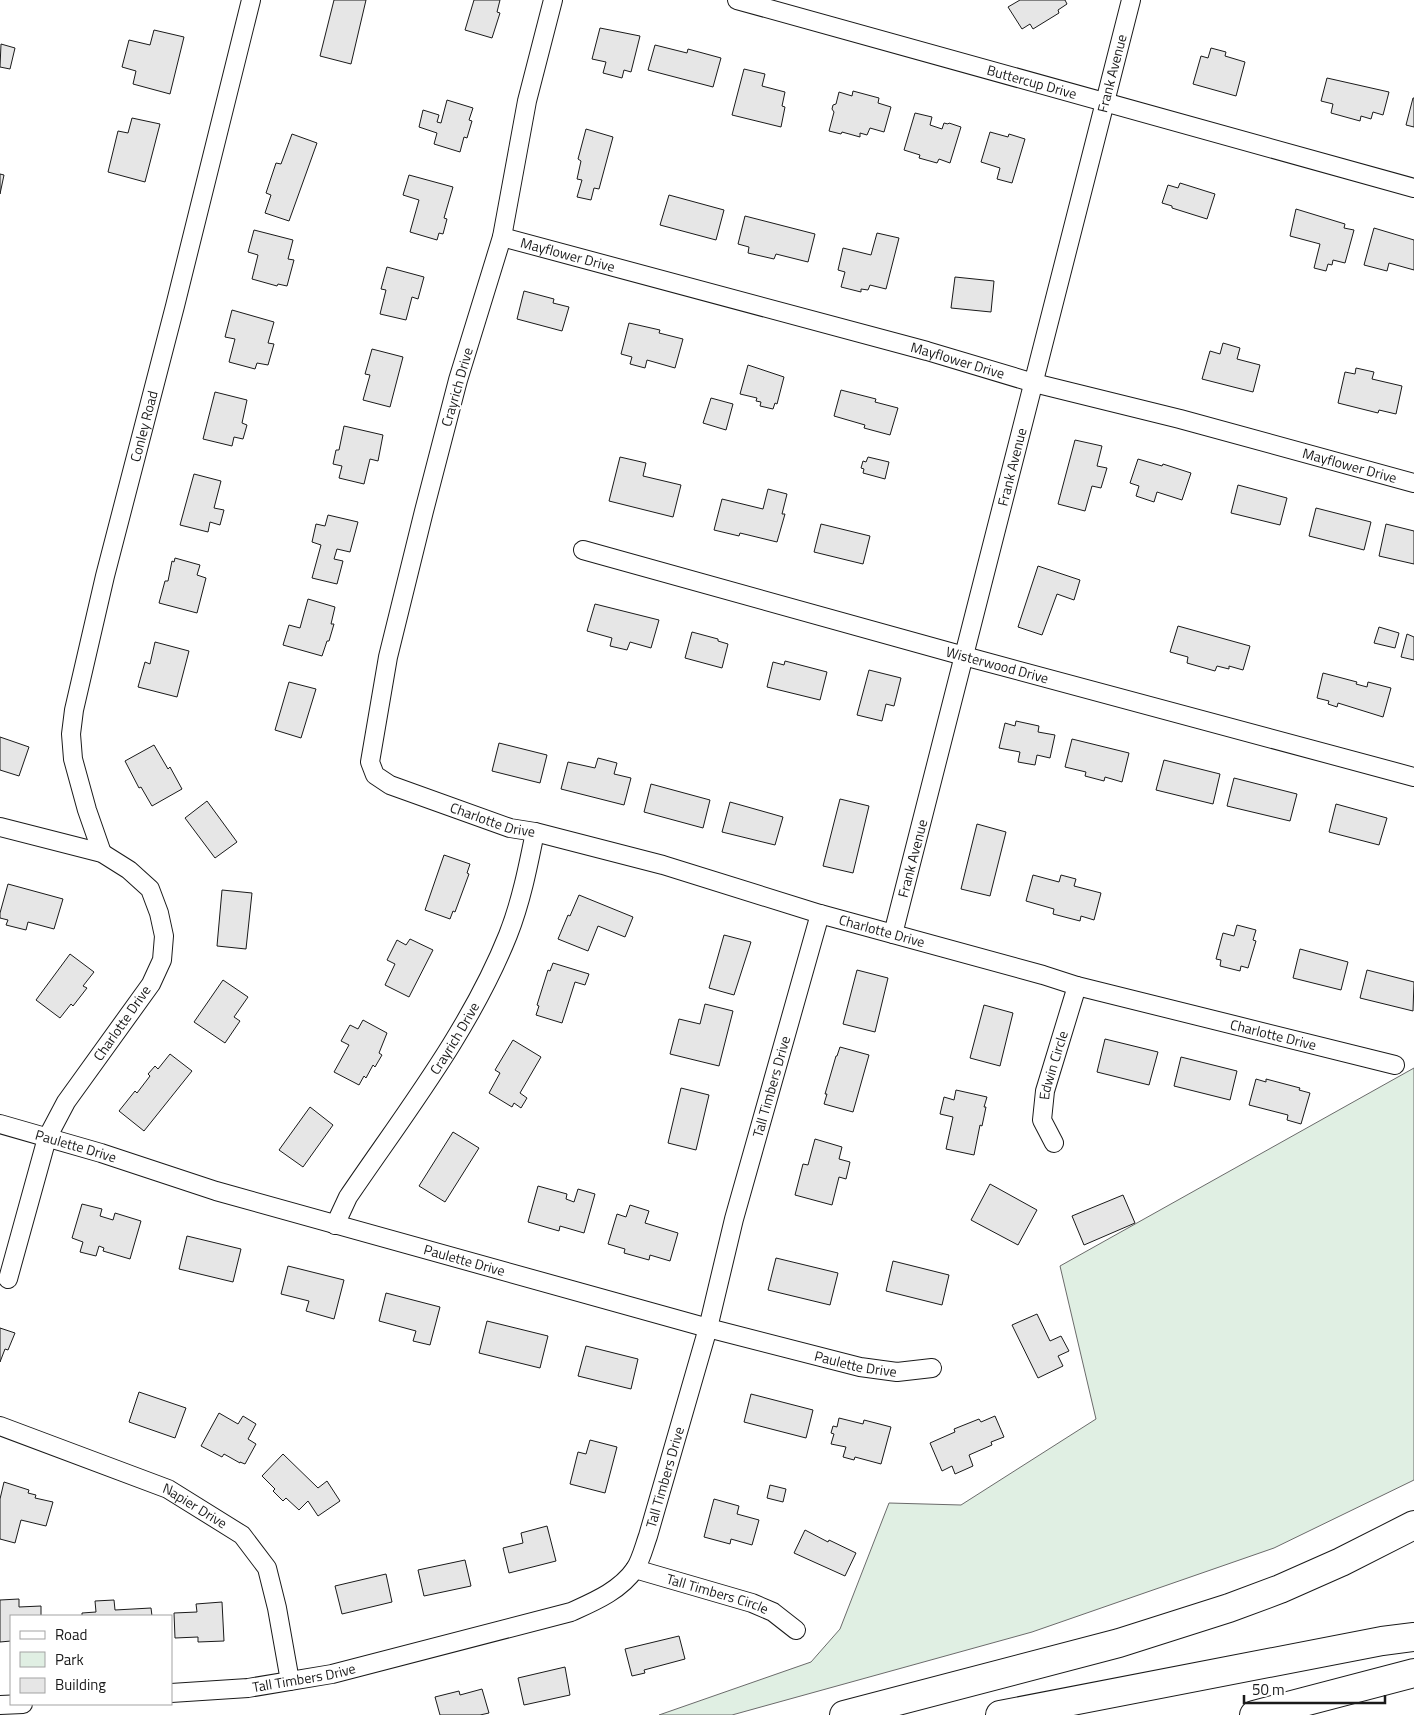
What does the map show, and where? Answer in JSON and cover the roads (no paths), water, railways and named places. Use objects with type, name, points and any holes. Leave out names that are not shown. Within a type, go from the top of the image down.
[{"type":"highway","points":[[844,1715],[1119,1643],[1229,1608],[1280,1589],[1341,1562],[1414,1525]]},
{"type":"highway","points":[[1000,1715],[1414,1636]]},
{"type":"highway","points":[[1254,1715],[1414,1673]]},
{"type":"street","name":"Conley Road","points":[[102,853],[87,810],[73,758],[71,734],[74,710],[103,586],[251,0]]},
{"type":"street","name":"Crayrich Drive","points":[[375,775],[370,762],[388,657],[458,380],[502,237],[527,101],[553,0]]},
{"type":"street","name":"Buttercup Drive","points":[[737,0],[1414,188]]},
{"type":"street","name":"Frank Avenue","points":[[894,934],[1034,383],[1067,245],[1131,0]]},
{"type":"street","name":"Mayflower Drive","points":[[502,237],[927,350],[1034,383],[1180,419],[1414,483]]},
{"type":"street","name":"Wisterwood Drive","points":[[583,550],[964,656],[1414,777]]},
{"type":"street","name":"Charlotte Drive","points":[[375,775],[390,785],[510,828],[536,832],[663,865],[820,914],[1044,975],[1077,986],[1395,1065]]},
{"type":"street","name":"Charlotte Drive","points":[[0,827],[102,853],[129,870],[150,888],[159,913],[164,936],[162,960],[151,984],[66,1102],[47,1138],[8,1279]]},
{"type":"street","name":"Crayrich Drive","points":[[335,1225],[348,1197],[454,1040],[484,984],[508,935],[522,892],[536,832]]},
{"type":"street","name":"Tall Timbers Drive","points":[[172,1693],[248,1688],[332,1674],[571,1612],[602,1598],[622,1583],[635,1569],[648,1536],[708,1328],[734,1219],[820,914]]},
{"type":"street","name":"Edwin Circle","points":[[1054,1142],[1042,1120],[1045,1091],[1077,986]]},
{"type":"street","name":"Paulette Drive","points":[[0,1124],[216,1191],[708,1328],[860,1367],[897,1372],[932,1368]]},
{"type":"street","name":"Napier Drive","points":[[0,1426],[168,1489],[242,1536],[267,1568],[277,1608],[290,1681]]},
{"type":"street","name":"Tall Timbers Circle","points":[[635,1569],[752,1603],[773,1612],[796,1630]]}]
